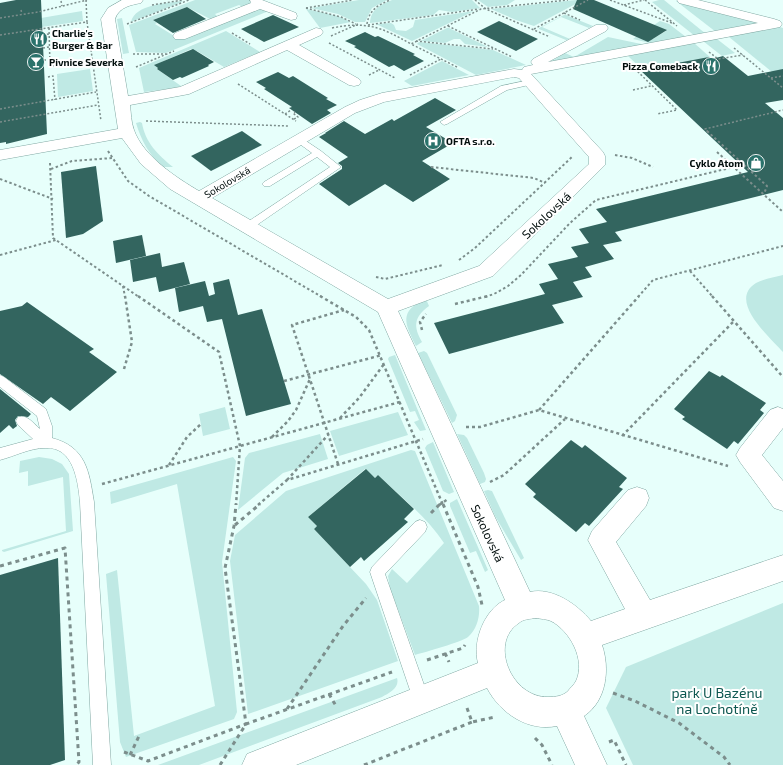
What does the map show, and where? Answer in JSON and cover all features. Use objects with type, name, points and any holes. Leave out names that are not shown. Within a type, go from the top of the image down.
[{"type":"street","points":[[683,0],[779,25]]},
{"type":"street","points":[[180,36],[257,2],[285,14]]},
{"type":"street","name":"Sokolovská","points":[[143,3],[120,5],[113,10],[108,19],[127,132],[133,144],[149,164],[176,185],[386,307],[468,491],[522,606]]},
{"type":"street","name":"Sokolovská","points":[[198,199],[306,133],[365,103],[382,98],[481,79],[514,73],[529,73],[694,39],[779,25]]},
{"type":"street","points":[[529,73],[568,45],[601,28]]},
{"type":"street","points":[[122,102],[184,91],[288,45],[320,36]]},
{"type":"street","points":[[288,45],[354,82]]},
{"type":"street","name":"Sokolovská","points":[[386,307],[486,271],[597,165],[597,156],[529,73]]},
{"type":"street","points":[[0,155],[127,132]]},
{"type":"street","points":[[778,418],[748,455],[783,500]]},
{"type":"street","points":[[637,498],[601,540],[644,616]]},
{"type":"street","points":[[585,636],[783,568]]},
{"type":"street","points":[[536,604],[550,607],[564,613],[576,623],[585,636],[591,652],[593,669],[590,684],[584,695],[576,704],[565,710],[548,713],[531,710],[515,701],[502,688],[493,671],[490,654],[492,638],[498,624],[508,613],[522,606],[536,604]]},
{"type":"street","points":[[258,765],[493,671]]},
{"type":"street","points":[[565,710],[591,765]]},
{"type":"lane","points":[[444,122],[529,73]]},
{"type":"lane","points":[[247,227],[336,167],[318,153],[306,133]]},
{"type":"lane","points":[[267,184],[318,153]]},
{"type":"lane","points":[[0,380],[42,413],[46,426],[46,442]]},
{"type":"lane","points":[[22,422],[46,442]]},
{"type":"lane","points":[[0,454],[46,442],[57,444],[66,449],[77,459],[82,472],[87,502],[102,765]]},
{"type":"lane","points":[[420,527],[377,572],[421,699]]},
{"type":"path","points":[[0,18],[86,0],[87,22],[98,105],[0,122]]},
{"type":"path","points":[[143,3],[182,0]]},
{"type":"path","points":[[127,19],[127,24],[189,0]]},
{"type":"path","points":[[285,14],[353,0]]},
{"type":"path","points":[[368,24],[368,18],[374,7],[390,0]]},
{"type":"path","points":[[475,0],[486,8],[568,45]]},
{"type":"path","points":[[320,36],[346,25],[368,24],[486,8],[568,0]]},
{"type":"path","points":[[533,29],[588,0]]},
{"type":"path","points":[[610,0],[674,24]]},
{"type":"path","points":[[624,5],[645,0],[694,39]]},
{"type":"path","points":[[61,1],[62,6]]},
{"type":"path","points":[[411,44],[481,9]]},
{"type":"path","points":[[21,10],[22,14]]},
{"type":"path","points":[[0,35],[49,28],[70,23],[70,25],[87,22]]},
{"type":"path","points":[[330,37],[358,24]]},
{"type":"path","points":[[368,24],[385,30],[481,79]]},
{"type":"path","points":[[448,26],[496,49],[529,73]]},
{"type":"path","points":[[49,28],[50,66],[92,60]]},
{"type":"path","points":[[43,35],[49,34]]},
{"type":"path","points":[[320,36],[399,80]]},
{"type":"path","points":[[416,41],[496,49]]},
{"type":"path","points":[[43,48],[49,47]]},
{"type":"path","points":[[134,59],[132,54],[166,54]]},
{"type":"path","points":[[44,60],[50,60]]},
{"type":"path","points":[[135,64],[141,98]]},
{"type":"path","points":[[632,66],[677,110],[657,114]]},
{"type":"path","points":[[223,74],[293,119],[306,133]]},
{"type":"path","points":[[48,77],[53,76],[54,100]]},
{"type":"path","points":[[771,78],[783,76]]},
{"type":"path","points":[[633,90],[652,86]]},
{"type":"path","points":[[0,109],[96,92]]},
{"type":"path","points":[[284,114],[291,110]]},
{"type":"path","points":[[764,194],[767,186],[705,129],[783,110]]},
{"type":"path","points":[[293,119],[298,117],[293,113],[295,112]]},
{"type":"path","points":[[146,121],[262,124],[306,133]]},
{"type":"path","points":[[49,146],[54,238],[219,352],[240,446],[234,526],[226,568],[246,724],[220,765]]},
{"type":"path","points":[[457,261],[475,248],[574,156],[569,150]]},
{"type":"path","points":[[717,152],[783,212]]},
{"type":"path","points":[[608,153],[632,158],[653,167]]},
{"type":"path","points":[[51,169],[62,164],[81,160],[112,158]]},
{"type":"path","points":[[431,167],[534,178],[545,183]]},
{"type":"path","points":[[449,305],[472,302],[494,294],[514,281],[570,222],[596,200],[734,167]]},
{"type":"path","points":[[0,179],[53,199]]},
{"type":"path","points":[[778,207],[783,206]]},
{"type":"path","points":[[0,254],[56,240]]},
{"type":"path","points":[[235,246],[291,279]]},
{"type":"path","points":[[286,480],[443,433],[466,427],[480,427],[539,410],[653,280],[783,246]]},
{"type":"path","points":[[372,276],[385,279],[450,263]]},
{"type":"path","points":[[690,271],[783,377]]},
{"type":"path","points":[[338,464],[292,325],[345,310],[367,295],[385,279]]},
{"type":"path","points":[[123,285],[132,342],[124,369]]},
{"type":"path","points":[[622,436],[734,321]]},
{"type":"path","points":[[284,381],[406,349]]},
{"type":"path","points":[[340,418],[359,398],[384,364]]},
{"type":"path","points":[[271,437],[288,421],[296,410],[310,378]]},
{"type":"path","points":[[85,489],[400,402]]},
{"type":"path","points":[[539,410],[622,436],[765,477]]},
{"type":"path","points":[[442,502],[504,476],[565,418]]},
{"type":"path","points":[[169,466],[190,434],[201,424]]},
{"type":"path","points":[[234,526],[286,480],[328,434]]},
{"type":"path","points":[[0,566],[66,548],[79,762],[76,765]]},
{"type":"path","points":[[287,710],[343,626],[380,581]]},
{"type":"path","points":[[590,684],[635,701],[679,722],[724,757],[730,765]]},
{"type":"path","points":[[364,765],[472,722]]},
{"type":"path","points":[[124,752],[148,760],[246,724]]},
{"type":"path","points":[[130,754],[140,734]]},
{"type":"path","points":[[614,740],[626,765]]},
{"type":"green space","points":[[195,0],[250,0],[251,4],[245,8],[239,5],[215,14],[219,18],[212,20],[187,7],[153,20],[157,23],[155,24],[179,39],[259,7],[271,10],[166,53],[136,52],[129,25]]},
{"type":"green space","points":[[359,0],[387,0],[372,8],[365,22],[355,22],[338,14],[311,8]]},
{"type":"green space","points":[[392,0],[472,0],[480,8],[452,12],[439,10],[433,15],[370,23],[374,11]]},
{"type":"green space","points":[[478,0],[515,0],[507,5],[488,7]]},
{"type":"green space","points":[[583,0],[534,26],[491,9]]},
{"type":"green space","points":[[664,0],[706,34],[695,36],[652,2]]},
{"type":"green space","points":[[682,0],[762,23],[716,32],[676,1]]},
{"type":"green space","points":[[182,1],[131,22],[139,11],[145,8]]},
{"type":"green space","points":[[306,9],[338,16],[351,22],[320,28]]},
{"type":"green space","points":[[82,11],[83,21],[0,33],[0,25]]},
{"type":"green space","points":[[474,11],[412,41],[376,24],[391,23],[394,25],[396,30],[406,31],[413,27],[415,20]]},
{"type":"green space","points":[[564,15],[593,26],[589,28],[561,17],[542,27],[570,39],[566,40],[539,29],[539,28]]},
{"type":"green space","points":[[122,18],[129,53],[123,54],[117,19]]},
{"type":"green space","points":[[660,21],[669,24],[686,37],[654,44],[633,39],[640,34],[653,39],[666,31],[654,25]]},
{"type":"green space","points":[[780,27],[783,28],[783,71],[772,72],[729,37],[729,35]]},
{"type":"green space","points":[[447,28],[488,47],[465,44],[460,39],[454,39],[445,43],[421,41]]},
{"type":"green space","points":[[226,31],[260,52],[224,67],[191,49],[155,65],[158,68],[157,69],[181,86],[144,92],[139,68]]},
{"type":"green space","points":[[608,37],[646,45],[547,64],[565,53],[574,57]]},
{"type":"green space","points":[[717,39],[735,53],[722,56],[703,41]]},
{"type":"green space","points":[[419,42],[493,50],[526,65],[476,75],[417,44]]},
{"type":"green space","points":[[694,43],[711,58],[644,71],[628,56]]},
{"type":"green space","points":[[442,61],[469,75],[412,86],[404,81]]},
{"type":"green space","points":[[90,69],[93,91],[58,97],[57,74]]},
{"type":"green space","points":[[136,123],[142,123],[146,136],[153,148],[173,167],[163,167],[150,152],[140,135]]},
{"type":"green space","points":[[783,275],[783,352],[754,319],[748,309],[746,299],[748,291],[756,283]]},
{"type":"green space","points":[[426,299],[429,306],[420,314],[416,322],[417,331],[422,342],[416,346],[409,331],[406,319],[411,308]]},
{"type":"green space","points":[[424,351],[427,353],[457,415],[455,421],[452,423],[418,353]]},
{"type":"green space","points":[[395,355],[426,430],[420,431],[414,422],[419,420],[415,411],[410,412],[388,359],[389,357]]},
{"type":"green space","points":[[225,407],[230,429],[203,436],[199,414]]},
{"type":"green space","points":[[398,412],[408,435],[339,456],[330,431]]},
{"type":"green space","points":[[320,434],[328,459],[283,473],[238,510],[245,458],[249,453]]},
{"type":"green space","points":[[457,434],[464,435],[467,438],[484,473],[486,479],[485,482],[480,484]]},
{"type":"green space","points":[[433,442],[454,492],[449,494],[443,491],[425,448]]},
{"type":"green space","points":[[411,450],[415,451],[479,606],[476,627],[468,637],[464,639],[415,655],[390,588],[388,576],[392,569],[407,583],[444,543],[430,524],[378,475],[375,478],[365,469],[308,517],[317,526],[314,529],[366,584],[377,600],[398,661],[248,714],[230,561],[235,535],[286,491]]},
{"type":"green space","points":[[39,457],[52,459],[62,464],[69,474],[73,531],[4,552],[2,550],[66,531],[63,477],[28,486],[28,471],[19,473],[20,461]]},
{"type":"green space","points":[[233,457],[236,461],[222,562],[237,712],[234,719],[126,757],[120,742],[106,574],[117,570],[134,736],[215,706],[177,484],[111,504],[110,492]]},
{"type":"green space","points":[[484,491],[492,491],[524,558],[521,560],[495,516]]},
{"type":"green space","points":[[457,499],[488,570],[485,572],[476,551],[470,553],[450,506],[450,503]]},
{"type":"green space","name":"park U Bazénu na Lochotíně","points":[[783,603],[783,765],[633,765],[606,708],[626,667]]},
{"type":"green space","points":[[397,678],[397,685],[391,692],[382,697],[199,765],[158,765]]},
{"type":"building","points":[[16,0],[41,0],[47,134],[6,144],[6,142],[0,143],[0,3]]},
{"type":"building","points":[[577,0],[594,0],[667,30],[648,42],[573,9]]},
{"type":"building","points":[[187,7],[206,19],[173,33],[153,20]]},
{"type":"building","points":[[273,15],[299,27],[264,42],[241,29]]},
{"type":"building","points":[[499,21],[538,39],[516,51],[477,32]]},
{"type":"building","points":[[365,32],[375,37],[378,36],[415,54],[413,55],[424,61],[404,71],[394,65],[389,67],[354,47],[356,46],[345,41]]},
{"type":"building","points":[[193,49],[214,62],[208,65],[209,66],[182,78],[180,77],[173,80],[157,69],[158,68],[154,65]]},
{"type":"building","points":[[723,56],[748,76],[783,69],[783,100],[765,103],[783,118],[783,190],[615,232],[622,241],[603,245],[614,259],[585,267],[592,277],[573,282],[583,297],[552,305],[564,323],[449,354],[434,323],[545,294],[539,284],[558,279],[548,264],[578,257],[571,247],[589,243],[579,229],[607,222],[596,209],[748,172],[640,70],[709,57],[712,59]]},
{"type":"building","points":[[278,72],[289,78],[293,76],[337,105],[327,110],[331,113],[312,124],[289,108],[292,107],[256,82]]},
{"type":"building","points":[[435,98],[456,110],[426,127],[453,143],[422,161],[450,179],[413,202],[385,184],[349,206],[319,184],[342,169],[342,166],[338,163],[348,157],[319,137],[344,121],[365,134],[392,119],[394,121]]},
{"type":"building","points":[[242,131],[262,145],[211,171],[191,156]]},
{"type":"building","points":[[96,166],[103,221],[83,234],[66,238],[61,172]]},
{"type":"building","points":[[142,235],[146,256],[116,263],[113,241]]},
{"type":"building","points":[[160,253],[162,267],[184,262],[190,284],[159,292],[156,277],[133,282],[130,260]]},
{"type":"building","points":[[229,279],[238,315],[262,309],[291,404],[246,416],[222,319],[207,322],[203,306],[179,312],[175,288],[205,281],[209,296],[215,294],[213,283]]},
{"type":"building","points":[[27,302],[94,349],[89,352],[117,372],[70,411],[51,397],[43,404],[0,374],[0,311],[22,306]]},
{"type":"building","points":[[709,371],[720,377],[722,375],[766,403],[760,410],[764,413],[738,444],[734,441],[727,449],[682,419],[685,417],[674,409]]},
{"type":"building","points":[[0,389],[31,414],[28,417],[18,416],[15,420],[17,426],[13,429],[9,425],[0,433]]},
{"type":"building","points":[[571,440],[582,448],[585,445],[627,478],[619,487],[623,489],[589,526],[585,523],[576,532],[533,497],[536,494],[525,484]]},
{"type":"building","points":[[366,469],[375,478],[378,475],[414,509],[404,519],[408,522],[364,561],[361,557],[350,567],[314,529],[317,526],[308,517]]},
{"type":"building","points":[[58,558],[65,760],[50,765],[0,765],[0,575]]},
{"type":"place","name":"Charlie's Burger & Bar","points":[[39,39]]},
{"type":"place","name":"Pivnice Severka","points":[[36,62]]},
{"type":"place","name":"Pizza Comeback","points":[[711,66]]},
{"type":"place","name":"OFTA s.r.o.","points":[[433,141]]},
{"type":"place","name":"Cyklo Atom","points":[[756,163]]}]
